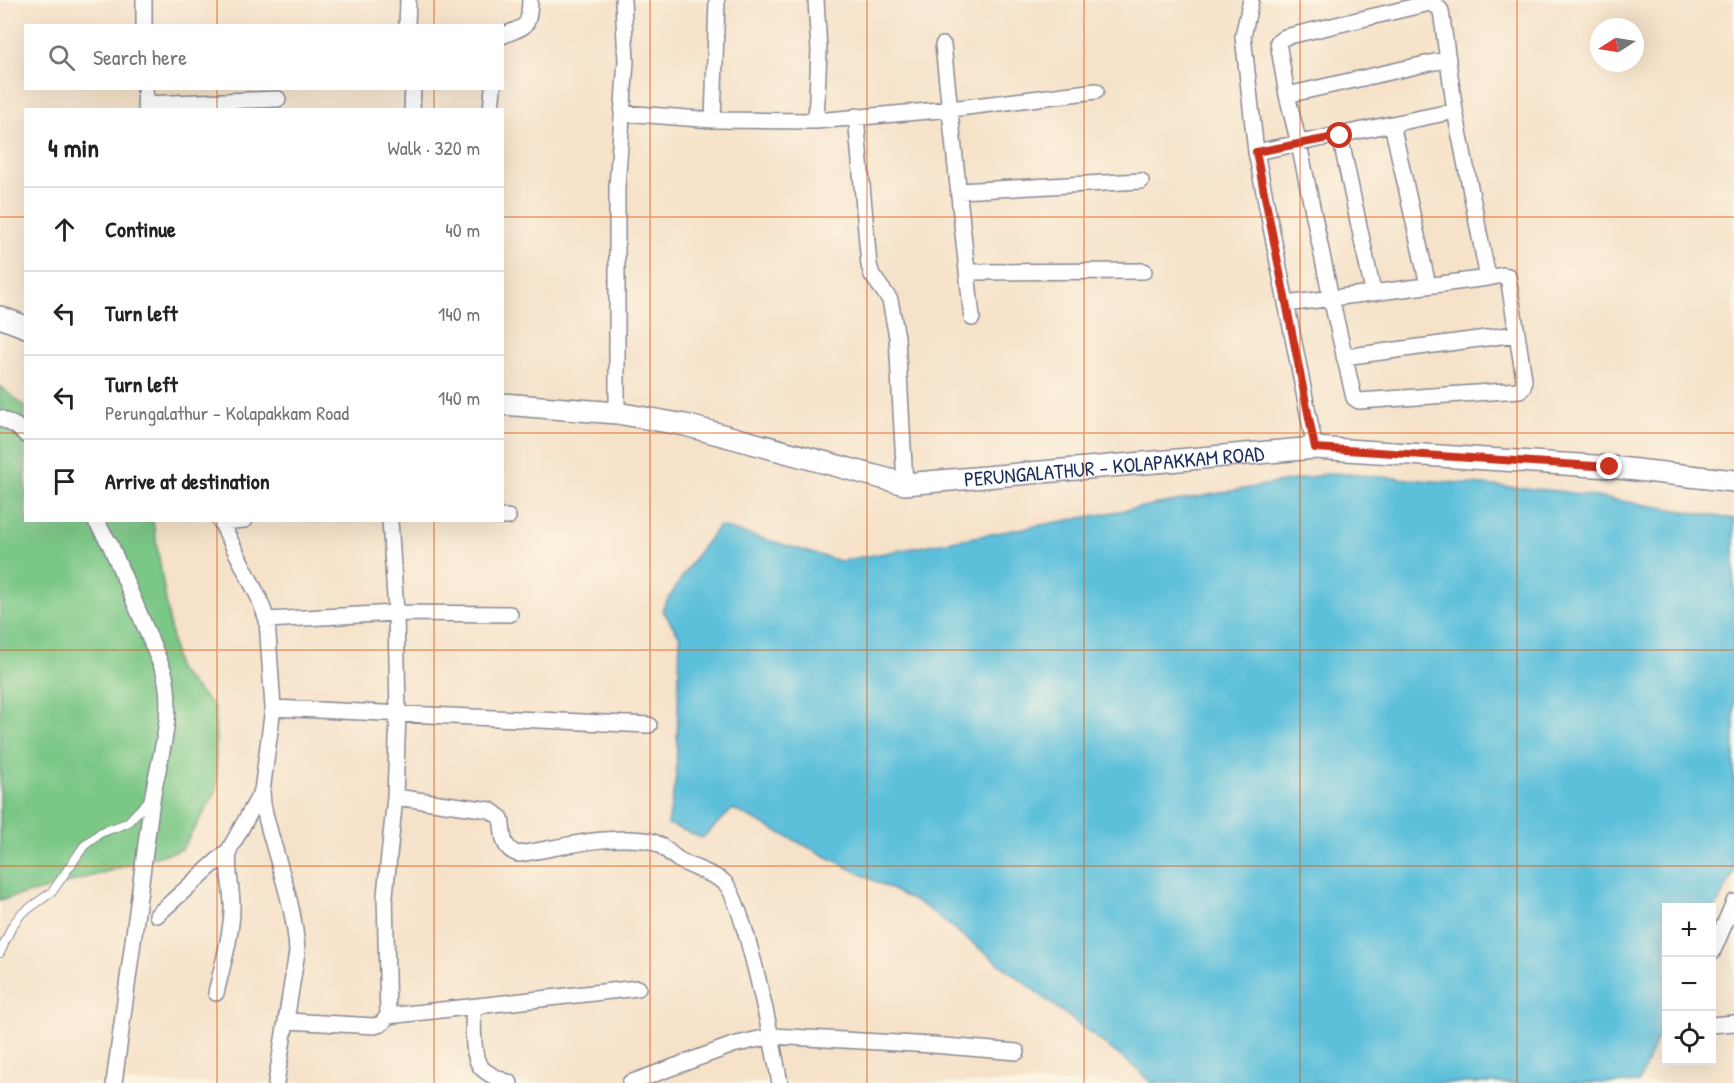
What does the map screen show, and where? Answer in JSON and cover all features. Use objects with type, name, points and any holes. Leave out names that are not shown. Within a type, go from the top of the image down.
[{"type":"main road","points":[[0,317],[24,326]]},
{"type":"main road","name":"PERUNGALATHUR - KOLAPAKKAM ROAD","points":[[504,404],[617,413],[685,425],[905,484],[1315,448],[1610,467],[1734,481]]},
{"type":"street","points":[[144,0],[144,24]]},
{"type":"street","points":[[407,24],[408,0]]},
{"type":"street","points":[[504,35],[523,28],[528,23],[530,0]]},
{"type":"street","points":[[617,413],[617,187],[626,62],[623,0]]},
{"type":"street","points":[[713,120],[717,0]]},
{"type":"street","points":[[816,0],[819,50],[816,121]]},
{"type":"street","points":[[1251,0],[1243,36],[1256,152],[1315,448]]},
{"type":"street","points":[[1286,304],[1331,298],[1373,292],[1488,278],[1503,274],[1508,276],[1524,383],[1520,390],[1359,401],[1354,398],[1331,298],[1299,144],[1287,95],[1278,46],[1280,39],[1430,3],[1436,5],[1441,11],[1455,111],[1488,278]]},
{"type":"street","points":[[943,45],[972,318]]},
{"type":"street","points":[[1287,95],[1448,59]]},
{"type":"street","points":[[145,90],[146,107],[278,99]]},
{"type":"street","points":[[412,108],[413,90]]},
{"type":"street","points":[[491,108],[493,90]]},
{"type":"street","points":[[623,113],[713,120],[816,121],[951,109],[1096,91]]},
{"type":"street","points":[[1256,152],[1455,111]]},
{"type":"street","points":[[856,116],[869,265],[872,274],[890,300],[897,337],[905,484]]},
{"type":"street","points":[[1392,124],[1428,285]]},
{"type":"street","points":[[1340,136],[1373,292]]},
{"type":"street","points":[[959,191],[1141,181]]},
{"type":"street","points":[[967,272],[1144,271]]},
{"type":"street","points":[[1344,357],[1516,334]]},
{"type":"street","points":[[0,418],[16,426],[24,433]]},
{"type":"street","points":[[95,522],[110,544],[164,672],[169,692],[166,727],[153,795],[114,1083]]},
{"type":"street","points":[[221,522],[259,598],[267,620],[273,708],[262,792],[266,820],[296,934],[297,952],[288,1021],[276,1083]]},
{"type":"street","points":[[288,1021],[374,1026],[381,1024],[388,1016],[385,895],[395,797],[398,713],[396,613],[390,522]]},
{"type":"street","points":[[267,620],[396,613],[510,614]]},
{"type":"street","points":[[273,708],[649,726]]},
{"type":"street","points":[[157,915],[229,850],[262,792]]},
{"type":"street","points":[[395,797],[490,810],[501,818],[507,848],[518,854],[596,840],[646,840],[656,842],[677,858],[724,882],[732,892],[746,934],[780,1083]]},
{"type":"street","points":[[216,993],[232,913],[232,890],[227,861],[229,850]]},
{"type":"street","points":[[1716,944],[1734,902]]},
{"type":"street","points":[[388,1016],[638,988]]},
{"type":"street","points":[[473,1008],[477,1060],[484,1071],[507,1083]]},
{"type":"street","points":[[1716,1025],[1734,1023]]},
{"type":"street","points":[[630,1083],[733,1045],[771,1036],[942,1045],[1017,1052]]},
{"type":"lane","points":[[0,953],[12,926],[21,914],[52,892],[84,846],[100,833],[131,821],[153,795]]},
{"type":"green space","points":[[0,386],[24,406],[24,522],[153,522],[177,669],[215,708],[217,790],[182,849],[52,888],[0,900]]},
{"type":"water","points":[[1333,473],[1559,491],[1734,519],[1734,872],[1716,907],[1716,903],[1662,903],[1662,1025],[1639,1083],[1151,1083],[1137,1069],[924,906],[733,809],[702,838],[668,824],[676,776],[680,637],[662,609],[695,557],[719,526],[840,561]]},
{"type":"route","points":[[1340,136],[1256,152],[1315,448],[1610,467]]}]
